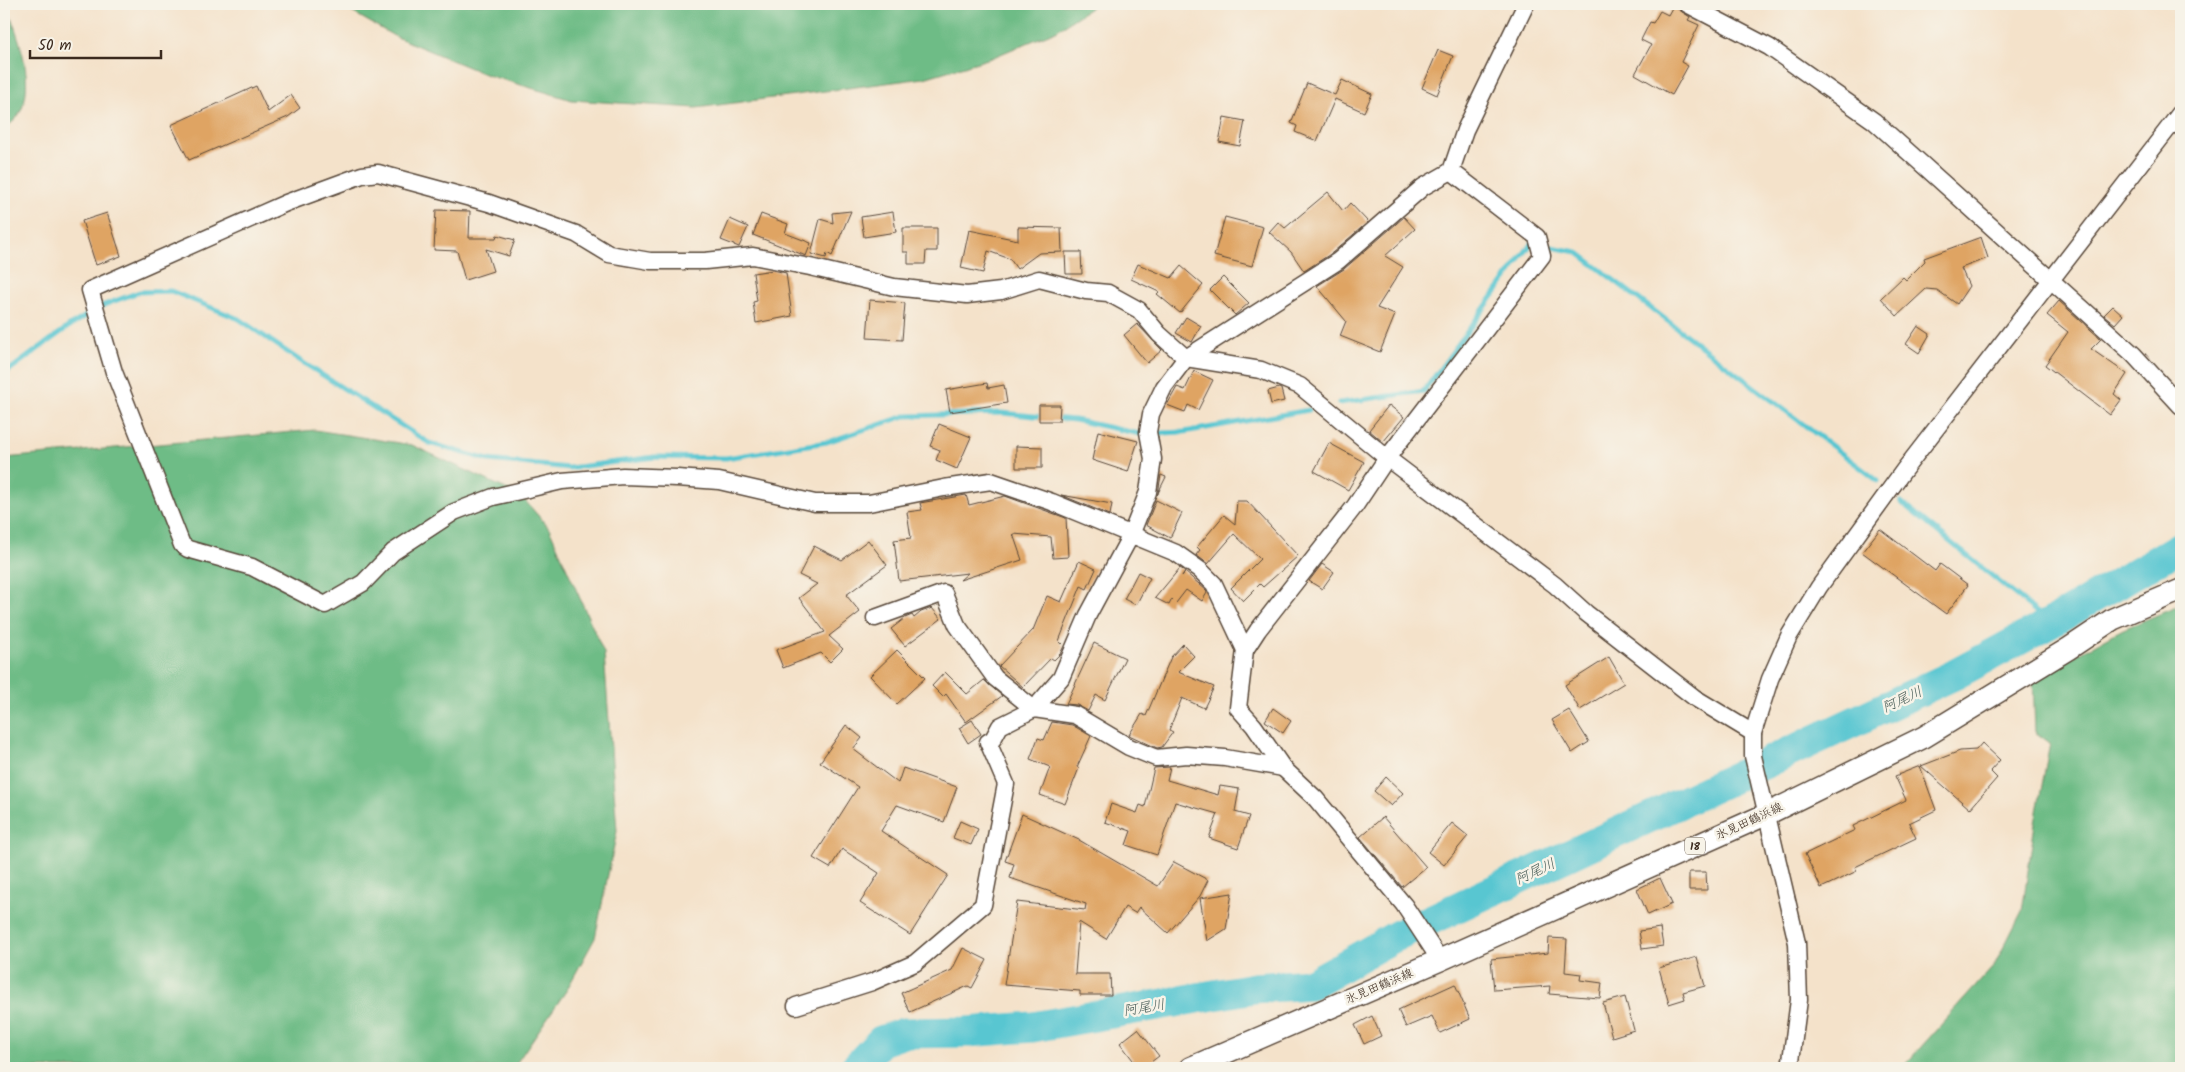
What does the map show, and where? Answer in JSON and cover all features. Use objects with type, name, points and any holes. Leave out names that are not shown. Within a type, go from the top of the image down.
[{"type":"main road","name":"氷見田鶴浜線","points":[[1190,1068],[1434,952],[1765,815],[1924,737],[2068,649],[2112,619],[2181,590]]},
{"type":"street","points":[[796,1006],[872,982],[915,963],[983,905],[1006,784],[988,742],[993,739],[1000,726],[1034,708],[1060,678],[1088,615],[1131,535],[1148,492],[1152,459],[1148,432],[1151,414],[1164,387],[1186,358],[1338,261],[1423,187],[1451,171],[1465,130],[1526,4]]},
{"type":"street","points":[[1687,4],[1770,47],[1850,102],[1926,166],[2052,279],[2133,354],[2181,406]]},
{"type":"street","points":[[1790,1068],[1799,1000],[1796,943],[1765,815],[1753,756],[1753,733],[1770,679],[1789,636],[1820,586],[1904,470],[2181,112]]},
{"type":"street","points":[[1434,952],[1404,906],[1316,799],[1283,768],[1254,726],[1238,708],[1245,650],[1258,630],[1355,506],[1387,458],[1542,256],[1537,237],[1451,171]]},
{"type":"street","points":[[1245,650],[1222,597],[1214,584],[1200,570],[1176,553],[1052,502],[991,481],[869,503],[815,503],[719,481],[623,476],[562,481],[492,498],[454,512],[393,552],[363,583],[326,604],[252,567],[188,549],[182,545],[114,372],[90,290],[286,203],[362,176],[378,173],[489,204],[576,234],[609,254],[642,260],[705,261],[753,256],[894,287],[967,295],[1001,291],[1039,278],[1086,290],[1108,293],[1139,310],[1159,334],[1186,358],[1261,370],[1300,386],[1387,458],[1555,585],[1586,613],[1695,698],[1753,733]]},
{"type":"street","points":[[876,618],[944,593],[957,625],[995,678],[1034,708],[1075,715],[1129,747],[1156,758],[1186,755],[1225,758],[1283,768]]},
{"type":"green space","points":[[4,4],[6,4],[16,30],[24,60],[26,90],[24,104],[18,116],[4,129]]},
{"type":"green space","points":[[338,4],[1096,4],[1056,31],[991,58],[924,78],[696,108],[572,100],[487,75],[394,36]]},
{"type":"green space","points":[[315,430],[412,445],[521,496],[549,528],[604,653],[617,831],[595,938],[566,991],[513,1068],[4,1068],[4,458]]},
{"type":"green space","points":[[2181,605],[2181,669],[2176,677],[2181,691],[2181,1068],[1902,1068],[1994,966],[2022,911],[2036,817],[2050,743],[2035,732],[2033,679],[2121,630]]},
{"type":"building","points":[[1673,6],[1690,17],[1688,20],[1699,25],[1681,62],[1688,66],[1672,95],[1635,74],[1651,45],[1641,40],[1650,22],[1653,23],[1660,11],[1668,15]]},
{"type":"building","points":[[1438,50],[1453,56],[1437,95],[1422,88]]},
{"type":"building","points":[[1342,80],[1372,94],[1364,112],[1335,99],[1317,141],[1295,132],[1297,126],[1291,123],[1307,83],[1335,95]]},
{"type":"building","points":[[256,86],[268,112],[291,95],[300,108],[288,117],[189,160],[171,125]]},
{"type":"building","points":[[1224,117],[1245,121],[1240,146],[1219,142]]},
{"type":"building","points":[[1328,192],[1343,211],[1350,203],[1368,222],[1332,253],[1304,271],[1291,252],[1269,232],[1278,222],[1285,228]]},
{"type":"building","points":[[436,210],[470,211],[469,238],[496,238],[497,235],[515,240],[509,256],[486,249],[493,271],[465,280],[457,251],[434,250]]},
{"type":"building","points":[[851,211],[832,256],[827,253],[826,258],[811,254],[820,219],[833,223],[832,213]]},
{"type":"building","points":[[893,212],[896,232],[864,237],[861,217]]},
{"type":"building","points":[[107,213],[121,256],[96,265],[82,221]]},
{"type":"building","points":[[761,214],[788,224],[785,233],[811,243],[806,256],[753,235]]},
{"type":"building","points":[[1225,217],[1263,227],[1252,266],[1214,256]]},
{"type":"building","points":[[1404,217],[1415,229],[1385,256],[1403,267],[1377,308],[1395,315],[1380,352],[1340,336],[1346,321],[1317,286],[1344,269]]},
{"type":"building","points":[[730,219],[748,227],[739,247],[721,240]]},
{"type":"building","points":[[1018,227],[1061,228],[1062,252],[1039,253],[1017,269],[1010,259],[988,251],[983,273],[961,268],[969,230],[1018,240]]},
{"type":"building","points":[[903,228],[937,228],[937,251],[926,251],[925,264],[908,264],[908,252],[903,252]]},
{"type":"building","points":[[1981,237],[1988,258],[1961,268],[1969,286],[1957,304],[1937,290],[1926,289],[1897,316],[1881,298],[1903,277],[1906,280],[1925,261],[1924,258]]},
{"type":"building","points":[[1065,252],[1081,252],[1082,274],[1066,274]]},
{"type":"building","points":[[1138,264],[1171,278],[1181,266],[1203,285],[1180,313],[1157,294],[1159,292],[1131,279]]},
{"type":"building","points":[[773,270],[786,273],[792,316],[756,323],[753,302],[757,301],[753,273]]},
{"type":"building","points":[[1223,277],[1249,303],[1235,315],[1210,290]]},
{"type":"building","points":[[870,300],[905,303],[902,340],[867,338]]},
{"type":"building","points":[[2059,301],[2101,339],[2091,349],[2127,374],[2114,394],[2121,400],[2110,415],[2045,365],[2068,332],[2047,315]]},
{"type":"building","points":[[2113,306],[2123,315],[2115,324],[2104,315]]},
{"type":"building","points":[[1186,317],[1201,326],[1192,342],[1176,333]]},
{"type":"building","points":[[1137,324],[1162,350],[1147,363],[1124,335]]},
{"type":"building","points":[[1918,326],[1930,334],[1919,353],[1906,344]]},
{"type":"building","points":[[1194,371],[1213,380],[1198,410],[1188,405],[1185,412],[1167,405],[1177,387],[1185,390]]},
{"type":"building","points":[[987,383],[988,388],[1004,385],[1007,403],[950,412],[946,390]]},
{"type":"building","points":[[1281,389],[1284,401],[1271,404],[1268,391]]},
{"type":"building","points":[[1039,405],[1060,405],[1059,421],[1039,421]]},
{"type":"building","points":[[1389,405],[1404,417],[1383,442],[1369,430]]},
{"type":"building","points":[[939,424],[971,437],[957,469],[936,460],[940,450],[930,446]]},
{"type":"building","points":[[1098,431],[1138,441],[1128,472],[1092,460]]},
{"type":"building","points":[[1329,443],[1364,462],[1348,490],[1314,471]]},
{"type":"building","points":[[1016,446],[1042,447],[1042,468],[1016,468]]},
{"type":"building","points":[[1161,475],[1166,477],[1158,493]]},
{"type":"building","points":[[966,495],[969,505],[1005,496],[1066,518],[1068,557],[1053,558],[1051,537],[1013,534],[1022,560],[960,580],[968,573],[899,581],[894,540],[911,538],[907,512],[922,510],[920,503]]},
{"type":"building","points":[[1061,495],[1112,504],[1110,515]]},
{"type":"building","points":[[1156,500],[1182,513],[1170,538],[1146,525]]},
{"type":"building","points":[[1237,501],[1247,501],[1298,556],[1263,587],[1260,584],[1243,601],[1231,588],[1260,559],[1234,534],[1208,564],[1196,555],[1200,550],[1197,547],[1224,515],[1235,524]]},
{"type":"building","points":[[1880,529],[1935,571],[1940,564],[1968,585],[1946,614],[1862,552]]},
{"type":"building","points":[[868,540],[887,565],[846,595],[860,612],[829,636],[843,649],[830,662],[821,653],[783,668],[776,650],[825,632],[799,598],[817,584],[799,575],[814,546],[842,560]]},
{"type":"building","points":[[1079,561],[1096,569],[1087,589],[1081,586],[1059,641],[1064,646],[1054,660],[1051,658],[1023,687],[999,666],[1033,630],[1047,596],[1061,602]]},
{"type":"building","points":[[1322,564],[1334,572],[1322,589],[1309,581]]},
{"type":"building","points":[[1180,568],[1185,571],[1182,576],[1185,572],[1206,590],[1207,593],[1202,601],[1186,590],[1176,603],[1172,599],[1169,605],[1155,598]]},
{"type":"building","points":[[1138,572],[1150,578],[1136,605],[1124,599]]},
{"type":"building","points":[[932,608],[941,619],[905,646],[891,629],[905,618],[912,615],[914,618],[921,612]]},
{"type":"building","points":[[1094,643],[1125,658],[1105,700],[1096,695],[1088,711],[1077,705],[1066,704]]},
{"type":"building","points":[[1183,644],[1194,656],[1178,672],[1214,687],[1204,708],[1182,698],[1169,730],[1173,732],[1162,747],[1157,748],[1129,735],[1142,714],[1146,716],[1171,657]]},
{"type":"building","points":[[897,650],[925,678],[897,704],[870,676]]},
{"type":"building","points":[[1609,657],[1624,683],[1580,710],[1565,685]]},
{"type":"building","points":[[945,672],[967,694],[984,680],[1002,696],[966,722],[946,694],[943,697],[932,686]]},
{"type":"building","points":[[1273,708],[1291,721],[1283,733],[1265,721]]},
{"type":"building","points":[[1569,710],[1589,742],[1572,753],[1552,720]]},
{"type":"building","points":[[972,720],[981,734],[968,743],[959,728]]},
{"type":"building","points":[[1052,722],[1072,725],[1091,736],[1077,767],[1079,768],[1065,804],[1040,795],[1050,767],[1030,759],[1038,738],[1044,740]]},
{"type":"building","points":[[846,725],[862,738],[853,749],[898,783],[903,768],[957,787],[944,822],[897,805],[881,831],[948,875],[910,935],[860,903],[879,873],[842,849],[830,868],[813,858],[858,787],[820,762]]},
{"type":"building","points":[[1982,743],[2000,760],[1990,771],[1997,778],[1970,809],[1921,766],[1960,751],[1976,750]]},
{"type":"building","points":[[1920,766],[1936,810],[1909,823],[1916,838],[1855,867],[1857,871],[1821,888],[1805,854],[1855,830],[1853,826],[1906,800],[1895,776]]},
{"type":"building","points":[[1170,767],[1167,780],[1218,795],[1220,786],[1239,789],[1235,812],[1249,816],[1238,848],[1209,838],[1218,814],[1175,802],[1157,855],[1126,845],[1131,831],[1105,822],[1111,804],[1137,813],[1140,805],[1145,807],[1154,768]]},
{"type":"building","points":[[1386,777],[1403,793],[1391,806],[1374,791]]},
{"type":"building","points":[[1022,814],[1079,840],[1158,886],[1174,862],[1208,880],[1200,896],[1168,933],[1139,907],[1135,913],[1125,907],[1106,939],[1079,922],[1075,974],[1110,974],[1111,995],[1080,995],[1080,991],[1004,985],[1017,902],[1085,910],[1086,904],[1010,878],[1014,864],[1005,861]]},
{"type":"building","points":[[1383,817],[1426,867],[1402,887],[1360,837]]},
{"type":"building","points":[[960,821],[978,829],[971,845],[953,838]]},
{"type":"building","points":[[1452,823],[1468,836],[1444,865],[1428,852]]},
{"type":"building","points":[[1689,872],[1706,872],[1707,890],[1689,890]]},
{"type":"building","points":[[1660,878],[1672,904],[1648,915],[1637,889]]},
{"type":"building","points":[[1232,893],[1226,929],[1207,941],[1200,898]]},
{"type":"building","points":[[1660,928],[1663,946],[1642,949],[1639,931]]},
{"type":"building","points":[[1549,938],[1567,939],[1565,972],[1581,974],[1580,980],[1602,983],[1600,998],[1549,994],[1550,986],[1494,990],[1491,959],[1548,953]]},
{"type":"building","points":[[963,948],[987,960],[972,988],[968,986],[910,1012],[901,993],[952,970]]},
{"type":"building","points":[[1697,957],[1705,986],[1683,992],[1685,999],[1669,1004],[1659,968]]},
{"type":"building","points":[[1455,984],[1470,1019],[1440,1033],[1432,1016],[1406,1027],[1398,1010]]},
{"type":"building","points":[[1625,997],[1634,1030],[1612,1037],[1603,1003]]},
{"type":"building","points":[[1372,1016],[1381,1036],[1364,1044],[1355,1025]]},
{"type":"building","points":[[1138,1029],[1159,1056],[1143,1068],[1139,1068],[1120,1043]]},
{"type":"waterway","points":[[1339,403],[1424,391],[1531,244]]},
{"type":"waterway","points":[[1552,247],[1577,252],[1878,481]]},
{"type":"waterway","points":[[4,374],[68,327],[104,305],[139,292],[171,291],[239,319],[302,362],[429,443],[488,460],[569,468],[655,457],[726,458],[827,442],[905,416],[1001,413],[1045,417]]},
{"type":"waterway","points":[[1053,418],[1075,420],[1140,434],[1184,432],[1309,410]]},
{"type":"waterway","points":[[1901,502],[2050,623]]},
{"type":"waterway","name":"阿尾川","points":[[855,1068],[881,1041],[904,1033],[967,1032],[1033,1027],[1254,988],[1311,984],[1398,935],[1954,675],[2056,620],[2181,546]]}]
